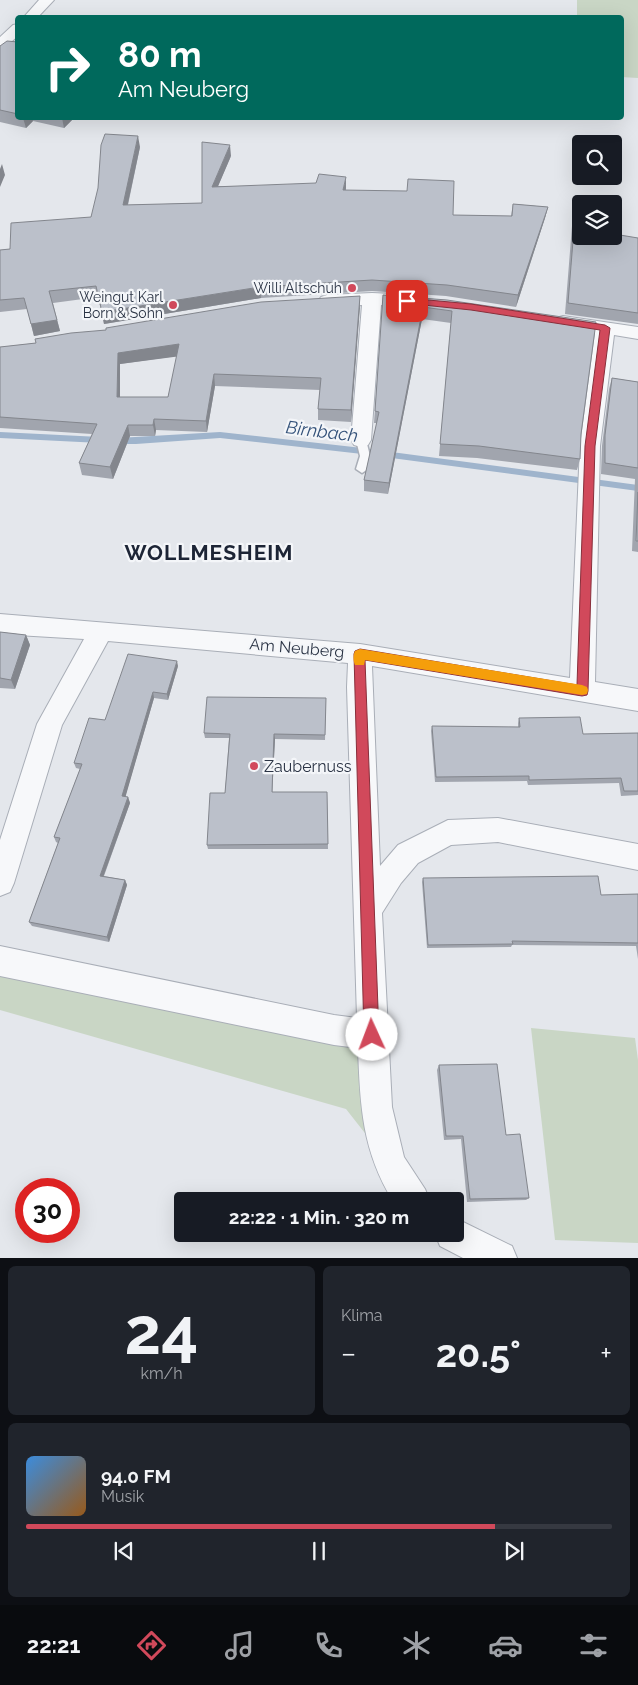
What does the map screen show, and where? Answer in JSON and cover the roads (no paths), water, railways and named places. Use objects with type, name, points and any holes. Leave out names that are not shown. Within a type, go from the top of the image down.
[{"type":"street","points":[[32,15],[48,0]]},
{"type":"street","points":[[0,44],[15,31]]},
{"type":"street","points":[[363,448],[372,299]]},
{"type":"street","points":[[309,302],[372,299],[437,303]]},
{"type":"street","points":[[542,319],[638,333]]},
{"type":"street","points":[[582,691],[590,446],[605,328]]},
{"type":"street","name":"Am Neuberg","points":[[0,624],[360,654],[638,700]]},
{"type":"street","points":[[0,883],[50,724],[102,631]]},
{"type":"street","points":[[360,654],[376,1107],[380,1135],[390,1165],[408,1192]]},
{"type":"street","points":[[368,910],[390,874],[408,854],[448,833],[498,830],[638,857]]},
{"type":"street","points":[[0,961],[334,1030],[372,1035]]},
{"type":"street","points":[[464,1240],[500,1258]]},
{"type":"lane","points":[[362,469],[363,448]]},
{"type":"waterway","name":"Birnbach","points":[[0,435],[100,440]]},
{"type":"waterway","name":"Birnbach","points":[[118,441],[220,435],[371,452]]},
{"type":"waterway","name":"Birnbach","points":[[384,454],[638,488]]},
{"type":"place","name":"Willi Altschuh","points":[[352,288]]},
{"type":"place","name":"Weingut Karl Born & Sohn","points":[[173,305]]},
{"type":"place","name":"Zaubernuss","points":[[254,766]]},
{"type":"district","name":"WOLLMESHEIM","points":[[209,552]]}]
